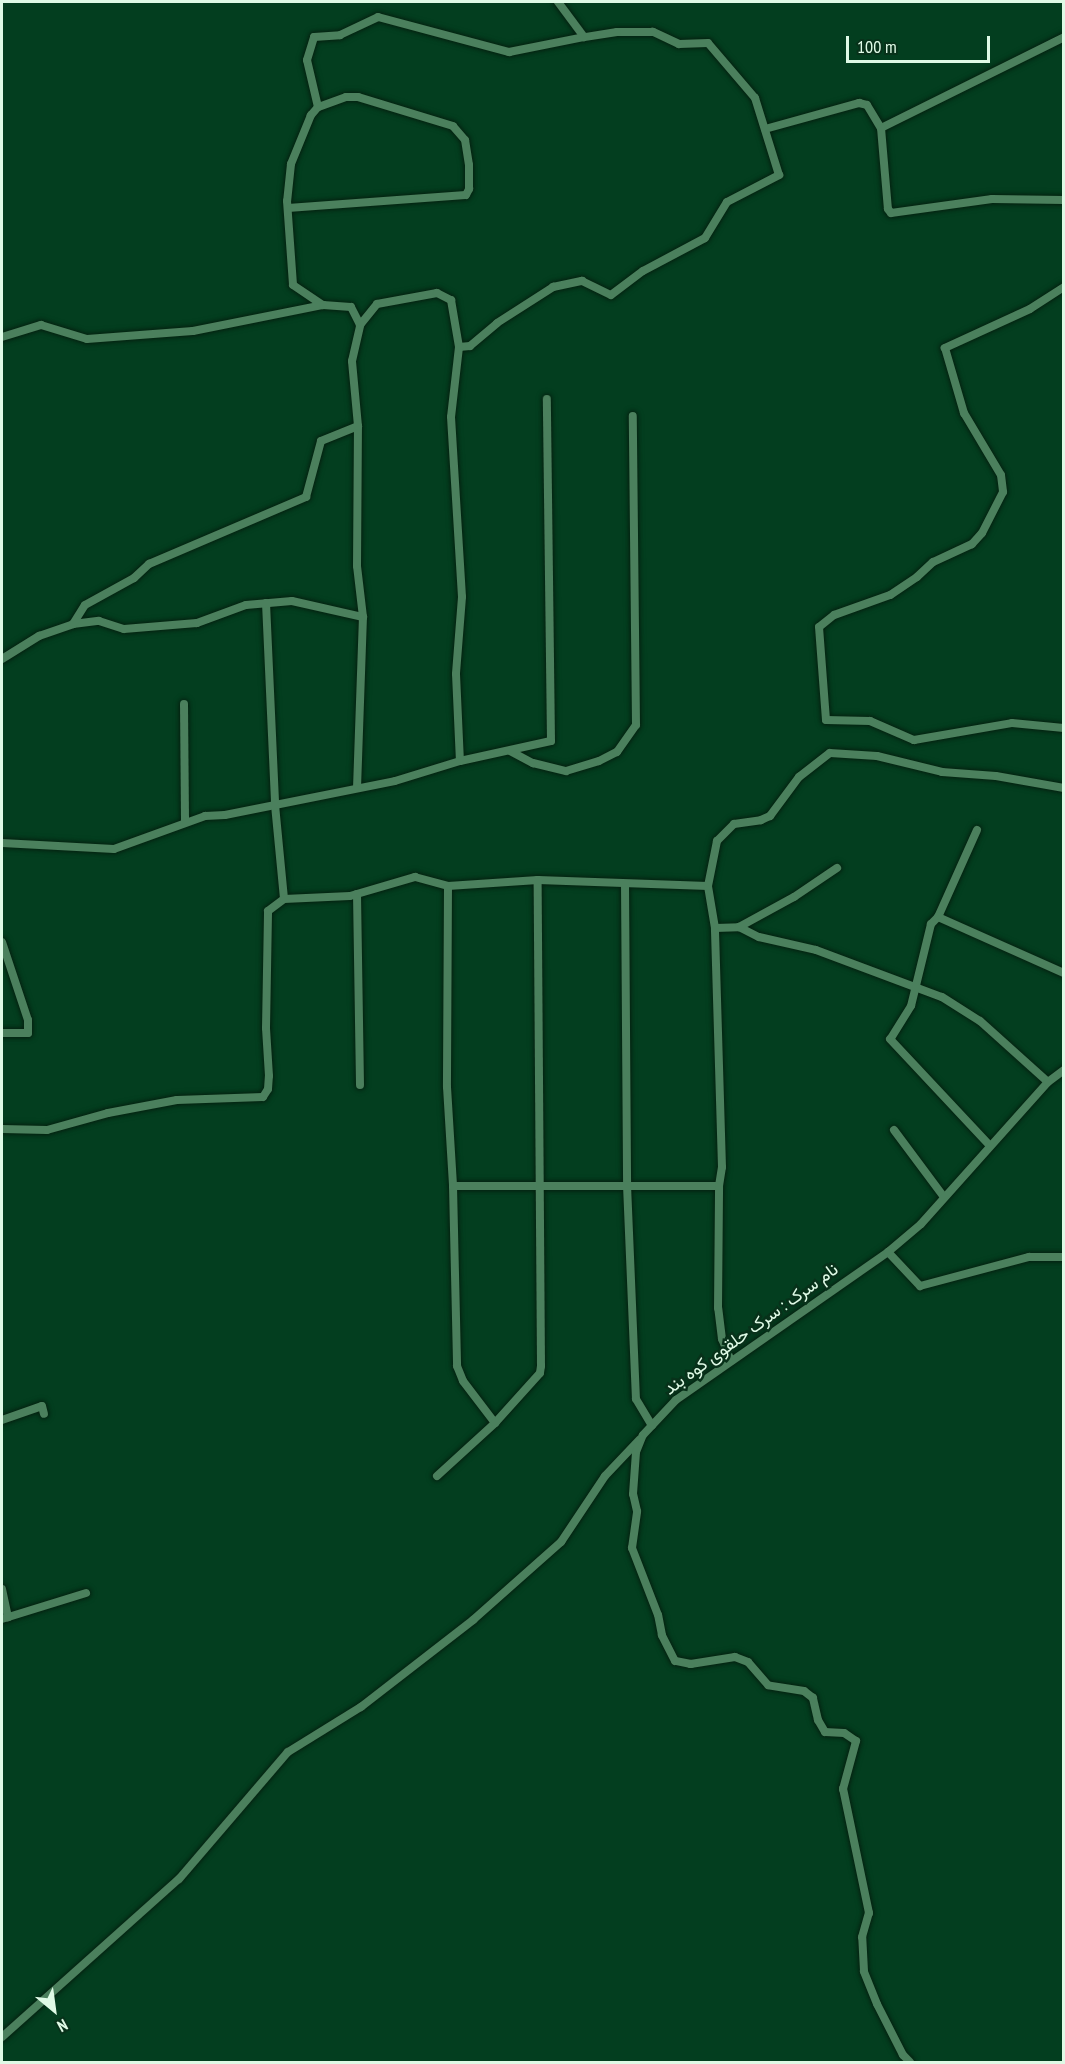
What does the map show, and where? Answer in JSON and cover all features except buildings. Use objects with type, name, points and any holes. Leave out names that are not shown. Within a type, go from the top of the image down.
[{"type":"street","points":[[558,2],[584,37]]},
{"type":"street","points":[[318,107],[307,60],[314,37],[340,35],[378,17],[509,52],[618,32],[653,32],[679,44],[708,43],[756,99],[779,175],[727,202],[705,238],[643,271],[611,295],[582,281],[553,287],[497,323],[470,346],[459,347]]},
{"type":"street","points":[[881,128],[1064,37]]},
{"type":"street","points":[[288,208],[466,195],[469,189],[469,165],[465,140],[453,126],[358,97],[346,97],[318,107],[312,115],[291,164],[288,208],[293,285],[323,305]]},
{"type":"street","points":[[765,129],[859,103],[867,105],[881,128],[888,209],[891,213],[993,199],[1064,200]]},
{"type":"street","points":[[1064,287],[1030,309],[945,348],[964,413],[1001,475],[1004,492],[982,533],[972,544],[933,562],[917,577],[890,595],[834,615],[819,627],[826,720],[870,720],[914,740],[1012,723],[1064,728]]},
{"type":"street","points":[[357,788],[363,617],[357,566],[358,426],[352,361],[360,325],[377,304],[437,293],[451,300],[459,347],[452,417],[462,597],[456,674],[460,761]]},
{"type":"street","points":[[2,337],[41,325],[87,339],[193,331],[323,305],[351,308],[360,325]]},
{"type":"street","points":[[2,843],[114,849],[185,822],[395,781],[460,761],[551,741],[547,399]]},
{"type":"street","points":[[510,751],[533,763],[566,771],[599,761],[616,752],[636,725],[633,416]]},
{"type":"street","points":[[73,624],[85,605],[134,578],[149,564],[306,497],[321,441],[358,426]]},
{"type":"street","points":[[2,659],[39,636],[73,624],[99,621],[124,629],[197,623],[246,605],[292,602],[363,617]]},
{"type":"street","points":[[266,603],[274,804],[284,899]]},
{"type":"street","points":[[184,704],[185,822]]},
{"type":"street","points":[[731,1361],[722,1339],[718,1308],[719,1186],[722,1167],[715,928],[708,886],[717,841],[734,824],[761,820],[770,816],[799,777],[830,753],[877,756],[942,772],[996,776],[1064,788]]},
{"type":"street","points":[[977,830],[938,917],[931,924],[911,1006],[890,1039],[990,1146]]},
{"type":"street","points":[[715,928],[739,927],[794,897],[837,868]]},
{"type":"street","points":[[2,1129],[47,1130],[108,1113],[177,1100],[263,1096],[268,1089],[269,1076],[266,1028],[268,911],[284,899],[307,900],[357,894],[415,877],[448,886],[538,880],[708,886]]},
{"type":"street","points":[[437,1476],[495,1423],[540,1373],[538,880]]},
{"type":"street","points":[[625,884],[627,1185],[636,1399],[652,1426]]},
{"type":"street","points":[[448,886],[447,1087],[453,1186],[457,1366],[463,1381],[495,1423]]},
{"type":"street","points":[[357,894],[360,1085]]},
{"type":"street","points":[[938,917],[1064,973]]},
{"type":"street","points":[[739,927],[759,938],[816,950],[942,997],[980,1020],[1048,1082]]},
{"type":"street","points":[[2,942],[28,1020],[28,1033],[2,1033]]},
{"type":"street","name":"نام سرک : سرک حلقوی کوه بند","points":[[910,2062],[903,2055],[877,2004],[864,1971],[862,1937],[869,1913],[843,1789],[856,1741],[844,1733],[825,1732],[818,1720],[813,1698],[804,1691],[768,1685],[748,1662],[735,1657],[691,1664],[675,1661],[662,1635],[658,1615],[632,1548],[637,1511],[633,1494],[636,1452],[644,1435],[676,1400],[888,1252],[921,1224],[1048,1082],[1064,1070]]},
{"type":"street","points":[[894,1130],[944,1197]]},
{"type":"street","points":[[453,1186],[719,1186]]},
{"type":"street","points":[[888,1252],[920,1286],[1029,1257],[1064,1257]]},
{"type":"street","points":[[2,1420],[42,1406],[44,1414]]},
{"type":"street","points":[[2,2037],[180,1879],[288,1752],[362,1707],[473,1620],[561,1542],[605,1476],[644,1435]]},
{"type":"street","points":[[2,1589],[5,1618],[86,1593]]}]
